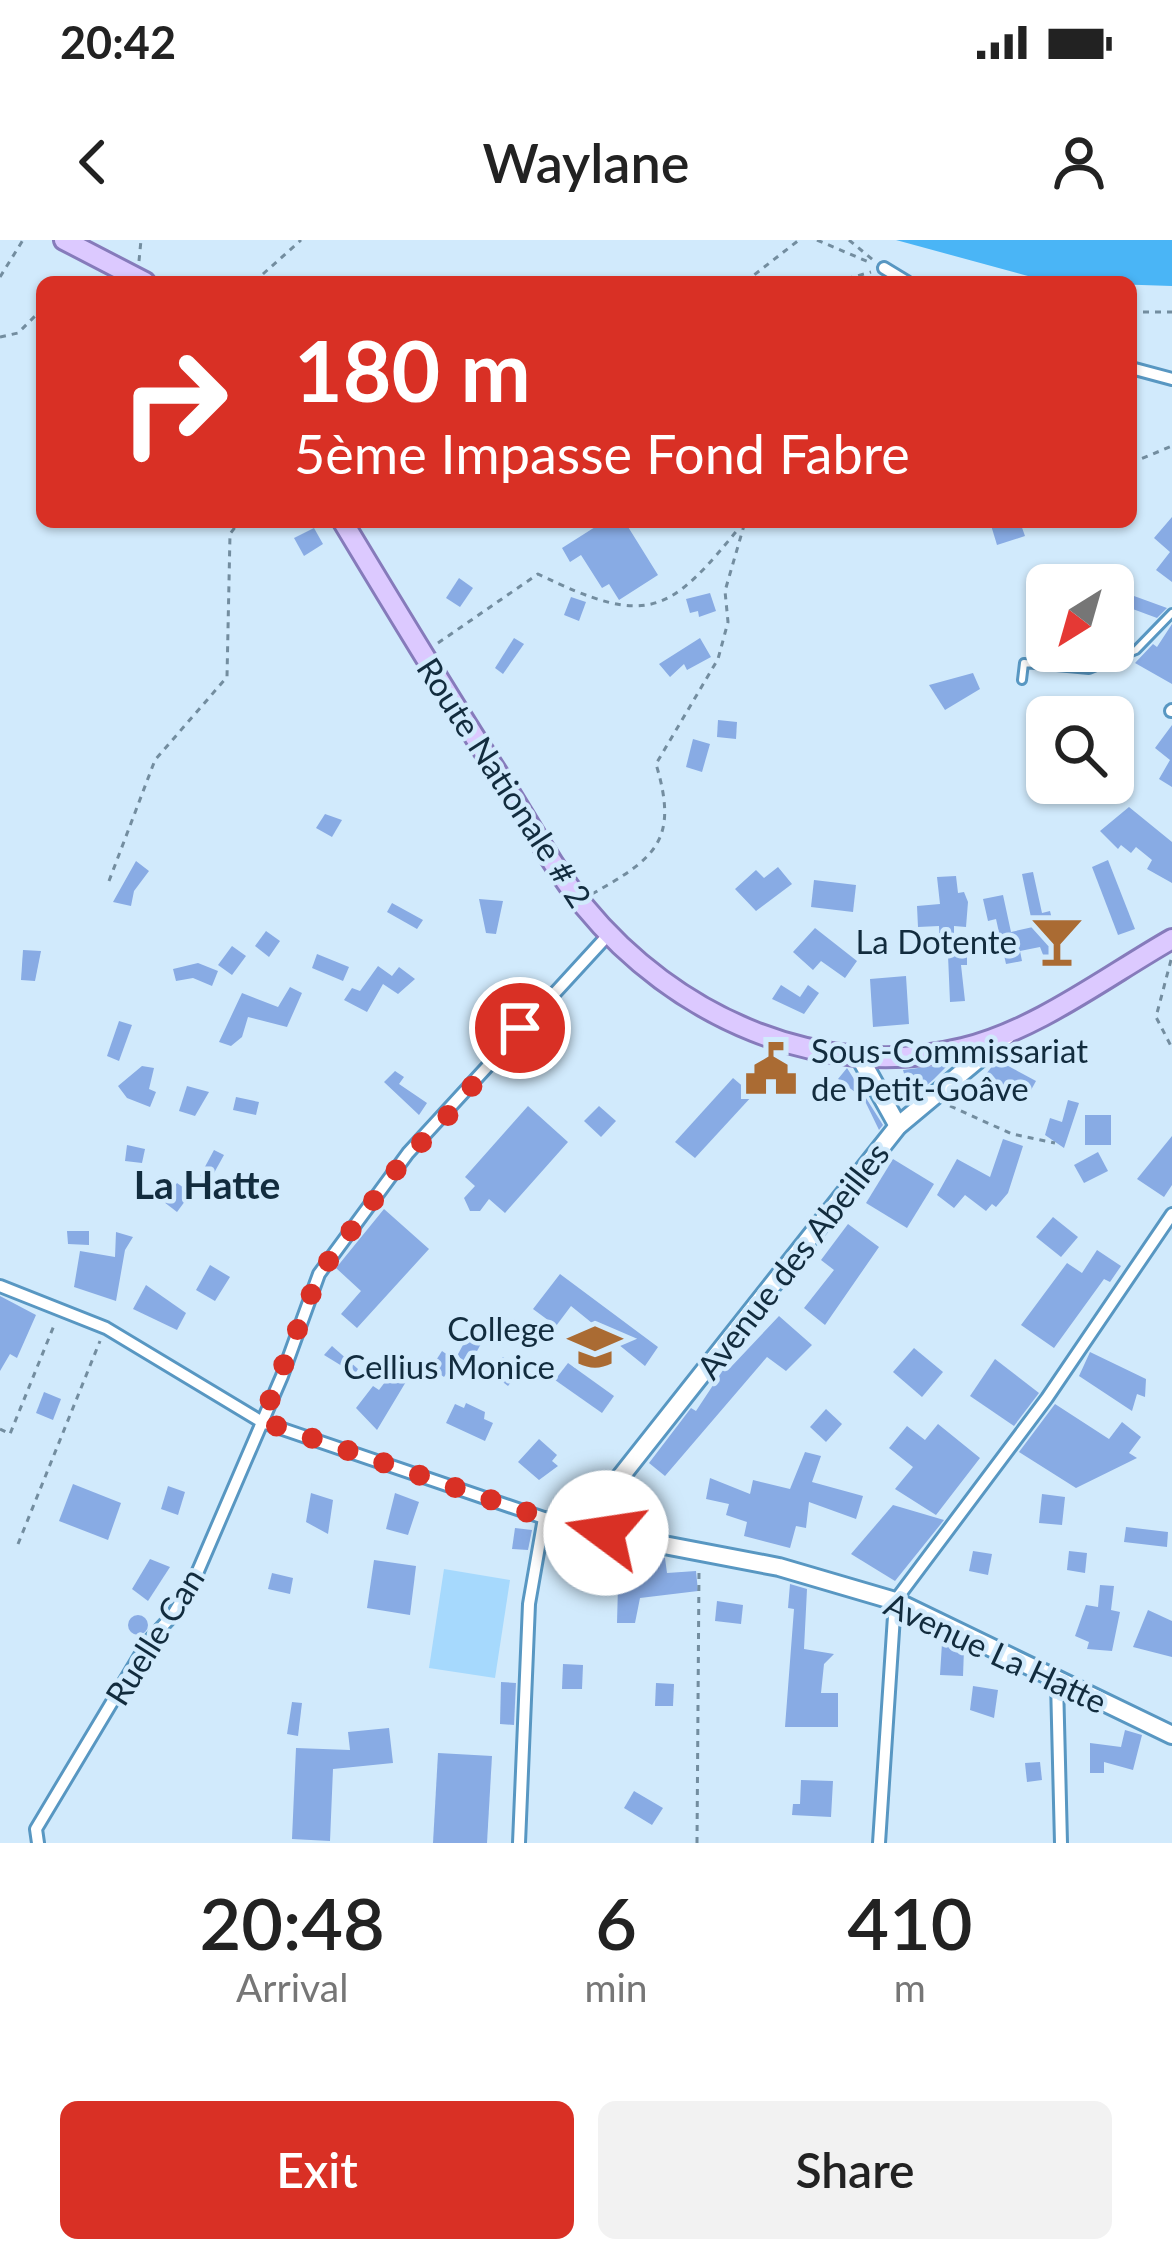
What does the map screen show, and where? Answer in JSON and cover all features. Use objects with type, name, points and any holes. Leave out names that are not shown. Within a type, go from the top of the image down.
[{"type":"main road","points":[[64,240],[134,276]]},
{"type":"main road","name":"Route Nationale # 2","points":[[347,528],[580,901],[676,995],[729,1023],[815,1051],[859,1056],[962,1048],[1019,1026],[1172,939]]},
{"type":"street","points":[[884,268],[897,276]]},
{"type":"street","points":[[1137,370],[1172,379]]},
{"type":"street","name":"Ruelle Can","points":[[38,1843],[36,1829],[148,1642],[172,1616],[195,1578],[319,1274],[408,1154],[609,934]]},
{"type":"street","name":"Avenue des Abeilles","points":[[604,1496],[898,1126],[1019,1026]]},
{"type":"street","points":[[859,1056],[898,1126]]},
{"type":"street","points":[[879,1843],[896,1600],[1046,1397],[1172,1214]]},
{"type":"street","points":[[0,1286],[106,1328],[262,1421],[546,1518],[614,1535],[634,1528],[633,1461]]},
{"type":"street","points":[[546,1518],[621,1492],[637,1509]]},
{"type":"street","points":[[604,1496],[595,1518],[614,1535]]},
{"type":"street","name":"Avenue La Hatte","points":[[637,1509],[677,1544]]},
{"type":"street","points":[[519,1843],[529,1604],[546,1518]]},
{"type":"street","name":"Avenue La Hatte","points":[[614,1535],[699,1549],[896,1600],[1172,1735]]},
{"type":"street","points":[[1057,1682],[1060,1843]]},
{"type":"lane","points":[[1022,680],[1024,663],[1090,669],[1136,650],[1172,613]]},
{"type":"path","points":[[0,277],[23,240]]},
{"type":"path","points":[[261,276],[301,240]]},
{"type":"path","points":[[753,276],[799,240]]},
{"type":"path","points":[[817,240],[884,268]]},
{"type":"path","points":[[849,240],[884,268]]},
{"type":"path","points":[[856,276],[884,268]]},
{"type":"path","points":[[1137,311],[1172,312]]},
{"type":"path","points":[[0,337],[18,333],[36,315]]},
{"type":"path","points":[[1137,461],[1172,446]]},
{"type":"path","points":[[110,880],[155,760],[227,677],[230,534],[234,528]]},
{"type":"path","points":[[422,654],[538,574],[630,609],[671,601],[701,575],[739,528]]},
{"type":"path","points":[[580,901],[654,854],[663,834],[666,806],[656,764],[718,659],[728,622],[724,591],[742,528]]},
{"type":"path","points":[[1172,957],[1156,1017],[1172,1048]]},
{"type":"path","points":[[932,1095],[1012,1134],[1055,1143]]},
{"type":"path","points":[[0,1430],[10,1434],[59,1312]]},
{"type":"path","points":[[18,1544],[106,1328]]},
{"type":"path","points":[[697,1843],[699,1549]]},
{"type":"shaded area","points":[[444,1569],[510,1580],[495,1678],[429,1668]]},
{"type":"water","points":[[896,240],[1172,240],[1172,286],[1137,285],[1137,276],[1028,276]]},
{"type":"building","points":[[1172,517],[1172,582],[1156,570],[1170,552],[1154,538]]},
{"type":"building","points":[[314,528],[323,544],[304,556],[294,538]]},
{"type":"building","points":[[594,528],[629,528],[658,575],[619,600],[609,584],[602,588],[581,555],[570,562],[562,548]]},
{"type":"building","points":[[992,528],[1022,528],[1025,536],[997,545]]},
{"type":"building","points":[[459,578],[473,588],[460,607],[446,598]]},
{"type":"building","points":[[710,593],[716,611],[699,617],[698,611],[690,613],[686,599]]},
{"type":"building","points":[[1134,596],[1167,608],[1157,618],[1134,609]]},
{"type":"building","points":[[571,597],[586,602],[579,621],[564,615]]},
{"type":"building","points":[[1172,624],[1172,684],[1135,663],[1153,644],[1157,647]]},
{"type":"building","points":[[514,638],[524,644],[503,674],[495,668]]},
{"type":"building","points":[[700,638],[711,657],[687,670],[684,664],[670,677],[659,664]]},
{"type":"building","points":[[973,673],[980,689],[945,710],[929,685]]},
{"type":"building","points":[[718,720],[737,722],[736,739],[717,737]]},
{"type":"building","points":[[1172,725],[1172,787],[1159,779],[1170,760],[1155,748]]},
{"type":"building","points":[[693,739],[710,744],[702,772],[686,767]]},
{"type":"building","points":[[1129,807],[1172,842],[1172,883],[1147,869],[1152,860],[1136,847],[1131,853],[1121,845],[1118,849],[1100,831]]},
{"type":"building","points":[[325,814],[342,820],[332,837],[316,828]]},
{"type":"building","points":[[1108,860],[1135,929],[1118,935],[1092,867]]},
{"type":"building","points":[[136,861],[149,871],[134,891],[131,906],[113,902]]},
{"type":"building","points":[[778,867],[792,884],[756,911],[735,889],[756,870],[764,878]]},
{"type":"building","points":[[1033,872],[1042,913],[1050,911],[1053,923],[1046,925],[1054,968],[1049,970],[1040,947],[1020,951],[1022,961],[1006,964],[996,919],[988,921],[983,899],[1003,895],[1011,932],[1033,927],[1022,874]]},
{"type":"building","points":[[956,876],[958,893],[964,892],[968,902],[966,927],[954,926],[954,952],[940,952],[939,926],[918,927],[917,906],[940,904],[937,877]]},
{"type":"building","points":[[814,880],[856,885],[853,912],[811,907]]},
{"type":"building","points":[[479,899],[503,901],[496,934],[486,933]]},
{"type":"building","points":[[392,903],[423,920],[417,929],[387,912]]},
{"type":"building","points":[[815,928],[857,961],[845,978],[821,961],[813,970],[793,952]]},
{"type":"building","points":[[266,931],[280,941],[269,957],[255,946]]},
{"type":"building","points":[[232,946],[246,956],[232,975],[218,965]]},
{"type":"building","points":[[23,950],[41,951],[35,981],[21,980]]},
{"type":"building","points":[[317,954],[349,967],[343,981],[312,968]]},
{"type":"building","points":[[967,954],[967,965],[961,965],[965,1001],[950,1002],[948,955]]},
{"type":"building","points":[[198,963],[218,971],[212,986],[193,978],[176,981],[173,969]]},
{"type":"building","points":[[378,966],[392,976],[399,967],[415,979],[398,994],[383,984],[367,1012],[344,1000],[352,988],[360,991]]},
{"type":"building","points":[[906,976],[909,1024],[873,1027],[870,979]]},
{"type":"building","points":[[781,985],[800,997],[808,985],[819,993],[804,1014],[772,999]]},
{"type":"building","points":[[290,987],[302,993],[287,1027],[248,1017],[242,1037],[231,1046],[219,1042],[242,993],[278,1007]]},
{"type":"building","points":[[119,1021],[132,1025],[119,1061],[107,1056]]},
{"type":"building","points":[[997,1060],[1036,1081],[1025,1101],[983,1078]]},
{"type":"building","points":[[949,1064],[934,1079],[911,1099],[903,1070]]},
{"type":"building","points":[[142,1066],[154,1068],[149,1089],[156,1092],[150,1107],[127,1098],[118,1086]]},
{"type":"building","points":[[847,1068],[883,1125],[879,1130],[864,1099],[838,1079]]},
{"type":"building","points":[[395,1071],[404,1077],[399,1084],[427,1103],[419,1115],[384,1082]]},
{"type":"building","points":[[733,1078],[753,1095],[695,1158],[675,1142]]},
{"type":"building","points":[[187,1086],[209,1092],[195,1116],[179,1111]]},
{"type":"building","points":[[236,1097],[259,1102],[256,1115],[233,1110]]},
{"type":"building","points":[[1068,1100],[1079,1103],[1064,1148],[1045,1135],[1050,1118],[1062,1122]]},
{"type":"building","points":[[528,1106],[568,1142],[505,1213],[489,1199],[480,1211],[470,1211],[464,1198],[475,1186],[465,1177]]},
{"type":"building","points":[[599,1106],[616,1121],[601,1137],[584,1121]]},
{"type":"building","points":[[1085,1115],[1111,1115],[1111,1145],[1085,1145]]},
{"type":"building","points":[[1172,1136],[1172,1185],[1164,1197],[1137,1179]]},
{"type":"building","points":[[1003,1139],[1023,1146],[1008,1193],[996,1207],[992,1204],[986,1211],[965,1195],[954,1208],[937,1195],[957,1159],[990,1177]]},
{"type":"building","points":[[127,1145],[145,1149],[142,1163],[125,1161]]},
{"type":"building","points":[[214,1150],[224,1155],[209,1182],[200,1176]]},
{"type":"building","points":[[1098,1152],[1108,1171],[1084,1183],[1074,1165]]},
{"type":"building","points":[[893,1159],[934,1184],[907,1228],[866,1203]]},
{"type":"building","points":[[177,1183],[191,1193],[177,1212],[164,1202]]},
{"type":"building","points":[[384,1209],[429,1249],[357,1328],[341,1314],[361,1291],[336,1268]]},
{"type":"building","points":[[1053,1217],[1078,1237],[1061,1257],[1036,1237]]},
{"type":"building","points":[[848,1224],[879,1247],[825,1325],[804,1308],[834,1270],[821,1260]]},
{"type":"building","points":[[67,1231],[89,1231],[89,1245],[68,1244]]},
{"type":"building","points":[[116,1232],[133,1237],[125,1250],[116,1301],[74,1287],[80,1251],[115,1257]]},
{"type":"building","points":[[1097,1250],[1121,1266],[1110,1282],[1104,1279],[1054,1348],[1021,1325],[1067,1263],[1082,1273]]},
{"type":"building","points":[[210,1265],[230,1277],[215,1301],[196,1290]]},
{"type":"building","points":[[560,1274],[658,1347],[645,1366],[571,1306],[556,1326],[533,1309]]},
{"type":"building","points":[[146,1285],[186,1313],[177,1330],[133,1309]]},
{"type":"building","points":[[0,1296],[36,1315],[17,1358],[10,1354],[0,1371]]},
{"type":"building","points":[[779,1316],[812,1345],[786,1371],[767,1357],[665,1476],[649,1463],[691,1408],[696,1411],[727,1364],[730,1368]]},
{"type":"building","points":[[470,1332],[483,1340],[470,1364],[457,1356]]},
{"type":"building","points":[[332,1346],[358,1369],[355,1374],[324,1355]]},
{"type":"building","points":[[914,1348],[943,1372],[922,1397],[893,1372]]},
{"type":"building","points":[[442,1351],[455,1360],[444,1377],[431,1368]]},
{"type":"building","points":[[1090,1352],[1146,1379],[1145,1397],[1137,1394],[1132,1411],[1079,1376]]},
{"type":"building","points":[[503,1357],[520,1370],[508,1386],[491,1373]]},
{"type":"building","points":[[995,1359],[1039,1393],[1014,1426],[970,1396]]},
{"type":"building","points":[[568,1363],[614,1396],[602,1413],[555,1380]]},
{"type":"building","points":[[394,1370],[407,1380],[377,1430],[356,1408]]},
{"type":"building","points":[[44,1392],[61,1399],[53,1420],[36,1413]]},
{"type":"building","points":[[466,1403],[485,1412],[484,1419],[493,1423],[485,1441],[446,1423],[455,1404],[464,1408]]},
{"type":"building","points":[[1055,1404],[1109,1439],[1122,1422],[1141,1437],[1129,1453],[1137,1458],[1076,1488],[1019,1452]]},
{"type":"building","points":[[826,1409],[842,1424],[826,1442],[810,1427]]},
{"type":"building","points":[[938,1424],[980,1458],[936,1515],[895,1489],[913,1467],[889,1448],[907,1426],[925,1440]]},
{"type":"building","points":[[539,1439],[557,1455],[552,1461],[558,1466],[539,1480],[518,1462]]},
{"type":"building","points":[[805,1452],[821,1456],[812,1482],[863,1496],[856,1519],[809,1502],[806,1528],[796,1526],[790,1548],[744,1536],[747,1522],[726,1515],[729,1504],[706,1499],[710,1478],[750,1494],[753,1480],[790,1489]]},
{"type":"building","points":[[73,1484],[121,1503],[108,1540],[59,1521]]},
{"type":"building","points":[[168,1486],[185,1492],[178,1515],[161,1509]]},
{"type":"building","points":[[311,1493],[333,1500],[328,1534],[306,1522]]},
{"type":"building","points":[[395,1493],[419,1502],[408,1535],[386,1529]]},
{"type":"building","points":[[1042,1494],[1065,1497],[1062,1525],[1039,1523]]},
{"type":"building","points":[[893,1505],[944,1520],[895,1581],[851,1554]]},
{"type":"building","points":[[1126,1527],[1168,1532],[1167,1547],[1124,1542]]},
{"type":"building","points":[[515,1528],[532,1530],[528,1550],[512,1549]]},
{"type":"building","points":[[619,1549],[665,1558],[667,1573],[696,1571],[698,1591],[640,1598],[635,1623],[617,1623]]},
{"type":"building","points":[[973,1551],[992,1554],[988,1575],[969,1571]]},
{"type":"building","points":[[1069,1551],[1087,1553],[1085,1573],[1067,1570]]},
{"type":"building","points":[[150,1559],[170,1567],[148,1601],[132,1589]]},
{"type":"building","points":[[374,1560],[416,1566],[410,1615],[367,1608]]},
{"type":"building","points":[[272,1573],[293,1578],[290,1594],[268,1589]]},
{"type":"building","points":[[790,1584],[807,1589],[804,1649],[834,1654],[824,1664],[821,1693],[838,1693],[838,1727],[785,1727],[794,1609],[788,1608]]},
{"type":"building","points":[[1100,1585],[1114,1586],[1111,1610],[1120,1612],[1112,1651],[1087,1649],[1089,1642],[1075,1636],[1086,1605],[1098,1607]]},
{"type":"building","points":[[717,1601],[743,1605],[741,1624],[715,1621]]},
{"type":"building","points":[[1148,1610],[1172,1621],[1172,1657],[1133,1647]]},
{"type":"building","points":[[138,1615],[148,1625],[138,1635],[128,1625]]},
{"type":"building","points":[[942,1643],[964,1649],[963,1676],[940,1675]]},
{"type":"building","points":[[563,1664],[583,1665],[582,1689],[562,1689]]},
{"type":"building","points":[[501,1682],[516,1683],[514,1725],[500,1724]]},
{"type":"building","points":[[656,1683],[674,1684],[673,1706],[655,1706]]},
{"type":"building","points":[[973,1686],[998,1690],[994,1718],[970,1710]]},
{"type":"building","points":[[292,1702],[302,1703],[298,1736],[287,1734]]},
{"type":"building","points":[[389,1728],[393,1763],[333,1769],[330,1841],[292,1839],[296,1748],[350,1750],[348,1732]]},
{"type":"building","points":[[1125,1730],[1142,1735],[1133,1770],[1104,1762],[1104,1773],[1090,1773],[1090,1743],[1121,1747]]},
{"type":"building","points":[[438,1753],[492,1756],[487,1843],[433,1843]]},
{"type":"building","points":[[1040,1762],[1042,1780],[1027,1782],[1025,1763]]},
{"type":"building","points":[[801,1780],[833,1781],[831,1817],[792,1815],[793,1804],[800,1804]]},
{"type":"building","points":[[634,1791],[663,1808],[652,1825],[624,1808]]},
{"type":"place","name":"La Dotente","points":[[1057,941]]},
{"type":"place","name":"Sous-Commissariat de Petit-Goâve","points":[[771,1069]]},
{"type":"place","name":"College Cellius Monice","points":[[595,1347]]},
{"type":"district","name":"La Hatte","points":[[207,1184]]},
{"type":"route","points":[[520,1028],[436,1130],[408,1154],[319,1274],[308,1313],[262,1421],[544,1518],[612,1535],[606,1533]]}]
